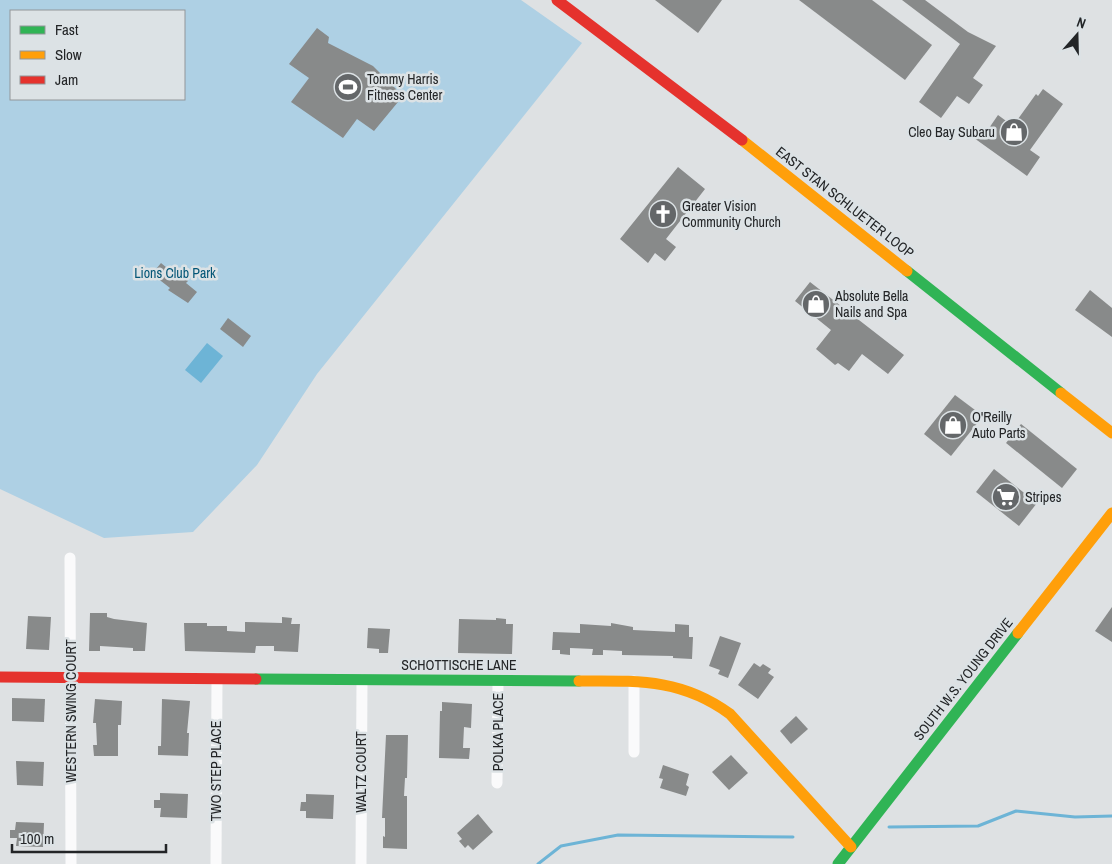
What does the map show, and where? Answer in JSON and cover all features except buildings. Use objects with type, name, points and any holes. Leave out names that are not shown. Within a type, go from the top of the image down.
[{"type":"main road","name":"EAST STAN SCHLUETER LOOP","points":[[557,0],[681,93],[1112,433]]},
{"type":"main road","name":"SOUTH W.S. YOUNG DRIVE","points":[[838,864],[1112,513]]},
{"type":"main road","name":"SCHOTTISCHE LANE","points":[[0,677],[634,681],[674,685],[697,693],[719,705],[740,724],[851,847]]},
{"type":"street","name":"WESTERN SWING COURT","points":[[70,558],[72,678],[71,864]]},
{"type":"street","name":"TWO STEP PLACE","points":[[216,864],[217,679]]},
{"type":"street","name":"WALTZ COURT","points":[[361,864],[362,680]]},
{"type":"street","name":"POLKA PLACE","points":[[497,783],[498,680]]},
{"type":"street","points":[[634,681],[634,752]]},
{"type":"green space","name":"Lions Club Park","points":[[0,0],[521,0],[582,43],[317,374],[257,465],[193,532],[104,538],[0,489]]},
{"type":"water","points":[[207,343],[223,356],[201,383],[185,370]]},
{"type":"waterway","points":[[889,827],[978,826],[1016,811],[1075,817],[1112,816]]},
{"type":"waterway","points":[[538,864],[561,846],[618,835],[793,837]]},
{"type":"traffic: fast","points":[[907,271],[1061,393]]},
{"type":"traffic: fast","points":[[838,864],[1018,633]]},
{"type":"traffic: fast","points":[[256,679],[579,681]]},
{"type":"traffic: slow","points":[[742,140],[907,271]]},
{"type":"traffic: slow","points":[[1061,393],[1112,433]]},
{"type":"traffic: slow","points":[[1018,633],[1112,513]]},
{"type":"traffic: slow","points":[[579,681],[620,681],[658,684],[676,688],[712,702],[730,714],[851,847]]},
{"type":"traffic: jam","points":[[557,0],[742,140]]},
{"type":"traffic: jam","points":[[0,677],[256,679]]},
{"type":"place","name":"Tommy Harris Fitness Center","points":[[348,87]]},
{"type":"place","name":"Cleo Bay Subaru","points":[[1014,132]]},
{"type":"place","name":"Greater Vision Community Church","points":[[663,214]]},
{"type":"place","name":"Absolute Bella Nails and Spa","points":[[816,304]]},
{"type":"place","name":"O'Reilly Auto Parts","points":[[953,425]]},
{"type":"place","name":"Stripes","points":[[1006,497]]}]
